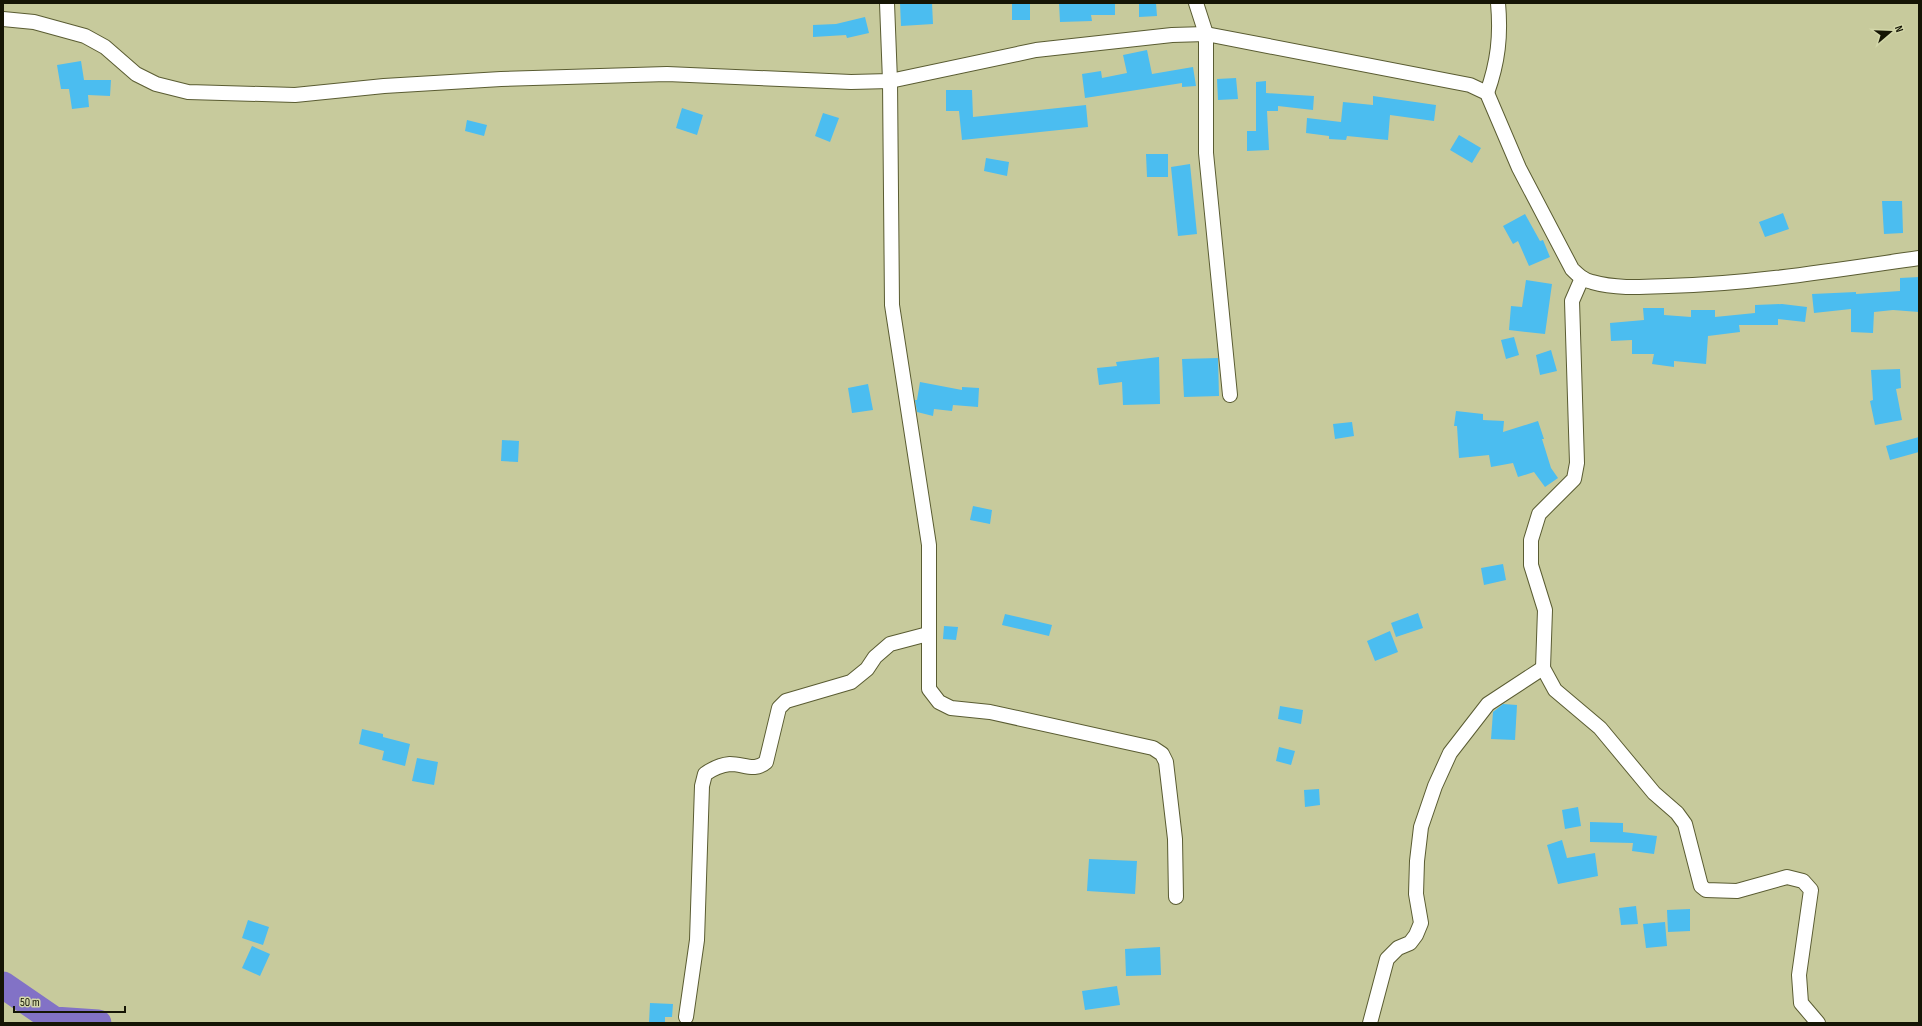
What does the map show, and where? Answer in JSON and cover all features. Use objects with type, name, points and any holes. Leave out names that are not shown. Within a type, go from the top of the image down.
[{"type":"street","points":[[887,3],[890,82],[892,305],[929,545],[929,689],[939,702],[951,708],[990,712],[1053,725],[1153,748],[1162,754],[1166,762],[1175,839],[1176,897]]},
{"type":"street","points":[[1196,3],[1206,34],[1206,153],[1230,395]]},
{"type":"street","points":[[1487,93],[1495,68],[1500,39],[1498,3]]},
{"type":"street","points":[[3,19],[34,22],[85,36],[105,47],[136,74],[156,84],[188,92],[295,95],[384,86],[501,79],[666,74],[851,82],[890,82],[1036,50],[1172,35],[1206,34],[1470,84],[1487,93],[1519,168],[1572,269],[1582,278],[1591,282],[1626,287],[1703,285],[1778,277],[1919,258]]},
{"type":"street","points":[[1582,278],[1572,301],[1577,463],[1574,479],[1539,514],[1531,540],[1531,565],[1545,610],[1542,668],[1555,690],[1600,728],[1654,793],[1677,813],[1685,824],[1701,886],[1706,890],[1737,891],[1787,878],[1803,881],[1811,890],[1799,975],[1801,1002],[1818,1023]]},
{"type":"street","points":[[686,1017],[697,940],[702,786],[704,774],[714,768],[731,764],[755,768],[761,767],[766,762],[779,708],[786,701],[851,682],[868,669],[875,657],[890,644],[928,634]]},
{"type":"street","points":[[1370,1023],[1387,959],[1398,948],[1410,942],[1416,935],[1421,923],[1416,894],[1417,861],[1421,826],[1435,786],[1450,753],[1488,704],[1542,668]]},
{"type":"building","points":[[900,3],[932,3],[933,24],[901,26]]},
{"type":"building","points":[[1012,3],[1030,3],[1030,20],[1012,20]]},
{"type":"building","points":[[1059,3],[1115,3],[1115,15],[1091,15],[1092,21],[1060,22]]},
{"type":"building","points":[[1139,3],[1156,3],[1157,16],[1139,17]]},
{"type":"building","points":[[865,17],[869,33],[847,38],[846,35],[813,37],[813,25],[836,24]]},
{"type":"building","points":[[1147,50],[1152,74],[1193,67],[1196,86],[1182,87],[1182,83],[1085,98],[1082,74],[1101,71],[1102,78],[1127,73],[1123,55]]},
{"type":"building","points":[[81,61],[84,80],[111,80],[110,96],[88,95],[89,107],[72,109],[69,89],[61,89],[57,65]]},
{"type":"building","points":[[1236,78],[1238,99],[1218,100],[1217,79]]},
{"type":"building","points":[[1266,81],[1266,93],[1314,96],[1313,110],[1278,106],[1278,111],[1267,111],[1269,150],[1247,151],[1247,131],[1256,131],[1256,82]]},
{"type":"building","points":[[946,90],[972,90],[973,117],[1086,105],[1088,127],[962,140],[959,111],[946,111]]},
{"type":"building","points":[[1373,96],[1436,105],[1434,121],[1390,115],[1388,140],[1347,136],[1346,140],[1329,139],[1329,136],[1306,133],[1307,118],[1341,122],[1343,102],[1373,105]]},
{"type":"building","points":[[682,108],[703,115],[697,135],[676,128]]},
{"type":"building","points":[[823,113],[839,118],[830,142],[815,136]]},
{"type":"building","points":[[467,120],[487,125],[484,136],[465,131]]},
{"type":"building","points":[[1459,135],[1481,148],[1472,163],[1450,150]]},
{"type":"building","points":[[1146,154],[1168,154],[1168,177],[1147,177]]},
{"type":"building","points":[[986,158],[1009,162],[1007,176],[984,171]]},
{"type":"building","points":[[1190,164],[1197,234],[1178,236],[1171,167]]},
{"type":"building","points":[[1882,201],[1902,201],[1903,233],[1884,234]]},
{"type":"building","points":[[1783,213],[1789,229],[1765,237],[1759,222]]},
{"type":"building","points":[[1525,214],[1540,241],[1543,240],[1550,257],[1529,266],[1518,241],[1513,244],[1503,226]]},
{"type":"building","points":[[1919,277],[1919,312],[1893,310],[1874,312],[1873,333],[1851,332],[1851,309],[1814,313],[1812,294],[1856,292],[1856,294],[1900,291],[1900,278]]},
{"type":"building","points":[[1526,280],[1552,284],[1545,334],[1509,330],[1511,306],[1522,307]]},
{"type":"building","points":[[1782,304],[1807,307],[1805,322],[1778,319],[1778,325],[1739,325],[1740,332],[1708,336],[1706,364],[1674,361],[1674,367],[1652,364],[1654,354],[1632,354],[1632,340],[1611,341],[1610,323],[1644,320],[1643,308],[1664,308],[1664,315],[1691,317],[1691,310],[1715,310],[1715,317],[1755,313],[1755,305]]},
{"type":"building","points":[[1514,337],[1519,355],[1506,359],[1501,340]]},
{"type":"building","points":[[1551,350],[1557,371],[1540,375],[1536,355]]},
{"type":"building","points":[[1159,357],[1160,404],[1123,405],[1122,382],[1099,385],[1097,368],[1117,366],[1116,362]]},
{"type":"building","points":[[1218,358],[1219,396],[1184,397],[1182,359]]},
{"type":"building","points":[[1900,369],[1901,388],[1896,389],[1902,420],[1875,425],[1870,401],[1873,400],[1871,370]]},
{"type":"building","points":[[920,382],[962,390],[962,387],[979,388],[978,407],[953,405],[952,411],[934,409],[933,416],[917,412],[915,400],[917,400]]},
{"type":"building","points":[[868,384],[873,410],[852,413],[848,388]]},
{"type":"building","points":[[1456,411],[1483,414],[1483,420],[1504,421],[1503,432],[1538,421],[1551,468],[1558,478],[1545,487],[1534,472],[1518,477],[1513,463],[1491,467],[1489,455],[1459,458],[1457,426],[1454,426]]},
{"type":"building","points":[[1352,422],[1354,436],[1335,439],[1333,424]]},
{"type":"building","points":[[1919,437],[1919,452],[1890,460],[1886,446]]},
{"type":"building","points":[[502,440],[519,441],[518,462],[501,461]]},
{"type":"building","points":[[973,506],[992,510],[990,524],[970,520]]},
{"type":"building","points":[[1503,564],[1506,580],[1484,585],[1481,568]]},
{"type":"building","points":[[1418,613],[1423,628],[1396,637],[1391,623]]},
{"type":"building","points":[[1005,614],[1052,625],[1049,636],[1002,625]]},
{"type":"building","points":[[944,626],[958,627],[956,640],[943,639]]},
{"type":"building","points":[[1390,631],[1398,652],[1375,661],[1367,641]]},
{"type":"building","points":[[1503,704],[1517,705],[1515,740],[1491,739],[1493,712]]},
{"type":"building","points":[[1280,706],[1303,710],[1301,724],[1278,719]]},
{"type":"building","points":[[362,729],[383,734],[383,737],[410,744],[405,766],[382,760],[384,751],[359,744]]},
{"type":"building","points":[[1279,747],[1295,751],[1291,765],[1276,761]]},
{"type":"building","points":[[417,758],[438,762],[434,785],[412,781]]},
{"type":"building","points":[[1319,789],[1320,805],[1305,807],[1304,790]]},
{"type":"building","points":[[1578,807],[1581,826],[1565,829],[1562,810]]},
{"type":"building","points":[[1590,822],[1623,823],[1623,832],[1657,836],[1654,854],[1632,851],[1633,843],[1590,842]]},
{"type":"building","points":[[1562,840],[1567,858],[1595,853],[1598,876],[1558,884],[1547,845]]},
{"type":"building","points":[[1089,859],[1137,861],[1135,894],[1087,891]]},
{"type":"building","points":[[1636,906],[1638,924],[1621,925],[1619,908]]},
{"type":"building","points":[[1690,909],[1690,931],[1668,932],[1667,910]]},
{"type":"building","points":[[248,920],[269,927],[263,945],[242,938]]},
{"type":"building","points":[[1665,922],[1667,946],[1646,948],[1643,924]]},
{"type":"building","points":[[252,946],[270,954],[260,976],[242,968]]},
{"type":"building","points":[[1160,947],[1161,975],[1126,976],[1125,949]]},
{"type":"building","points":[[1117,986],[1120,1005],[1085,1010],[1082,991]]},
{"type":"building","points":[[650,1003],[673,1004],[672,1017],[665,1017],[665,1023],[649,1023]]},
{"type":"waterway","points":[[3,985],[54,1020],[98,1023]]}]
